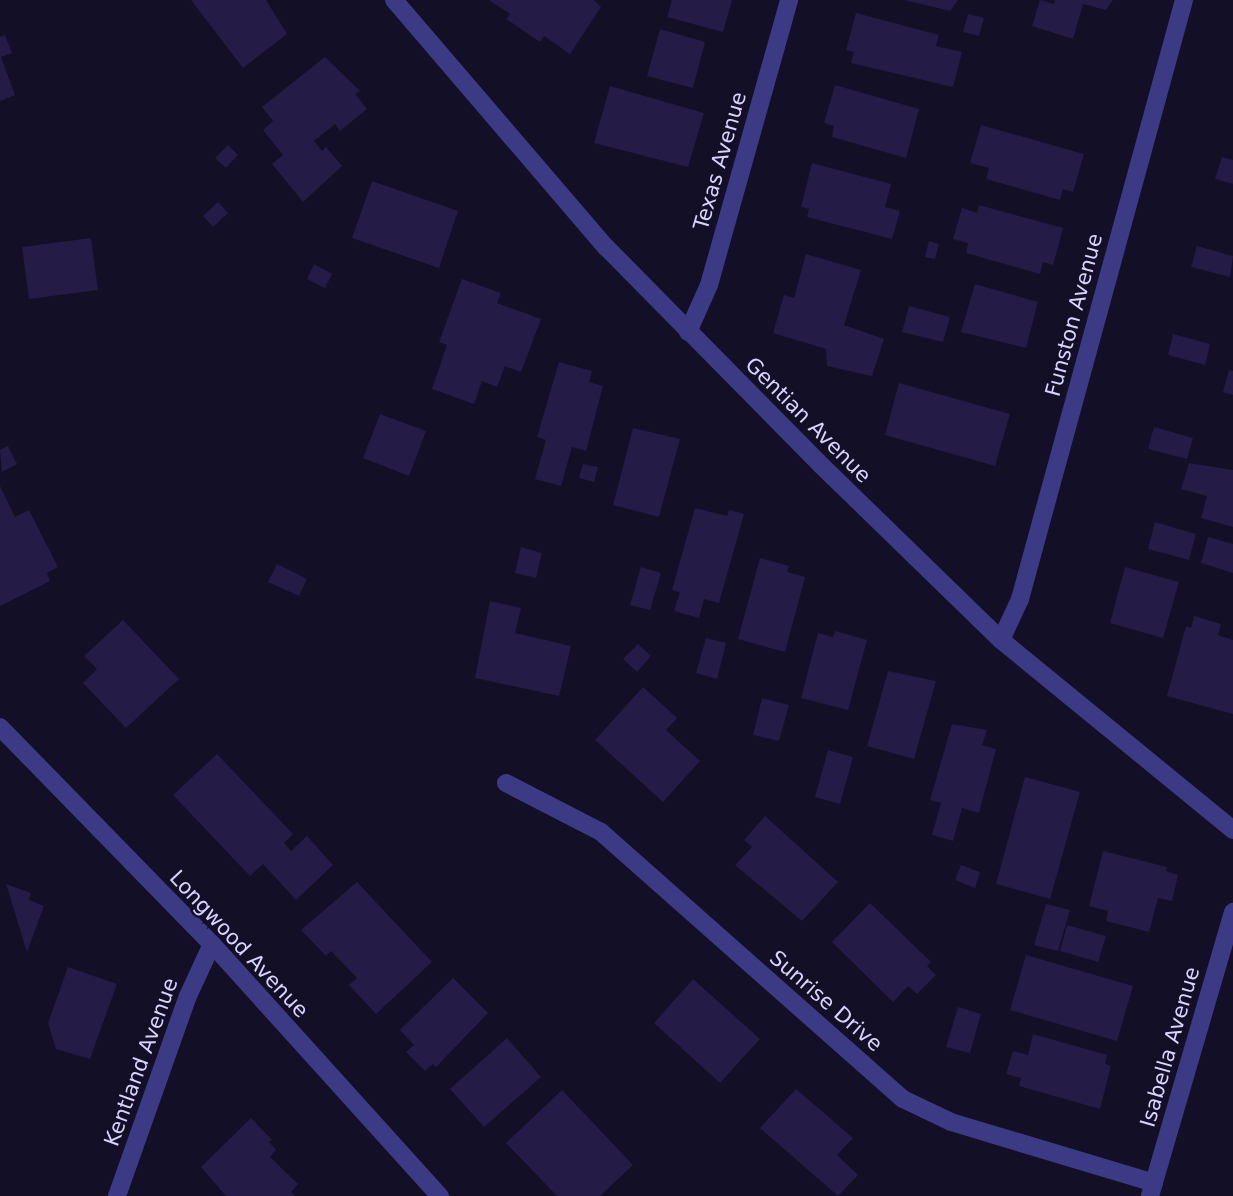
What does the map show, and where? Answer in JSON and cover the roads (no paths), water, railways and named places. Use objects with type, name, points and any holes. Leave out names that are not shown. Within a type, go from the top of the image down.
[{"type":"street","name":"Gentian Avenue","points":[[394,0],[606,247],[688,332],[1001,640],[1233,830]]},
{"type":"street","name":"Texas Avenue","points":[[688,332],[709,285],[789,0]]},
{"type":"street","name":"Funston Avenue","points":[[1001,640],[1020,599],[1184,0]]},
{"type":"street","name":"Longwood Avenue","points":[[0,727],[212,944],[440,1196]]},
{"type":"street","name":"Sunrise Drive","points":[[506,783],[601,832],[903,1100],[951,1122],[1152,1189]]},
{"type":"street","name":"Isabella Avenue","points":[[1152,1189],[1233,912]]},
{"type":"street","name":"Kentland Avenue","points":[[117,1196],[188,996],[212,944]]}]
